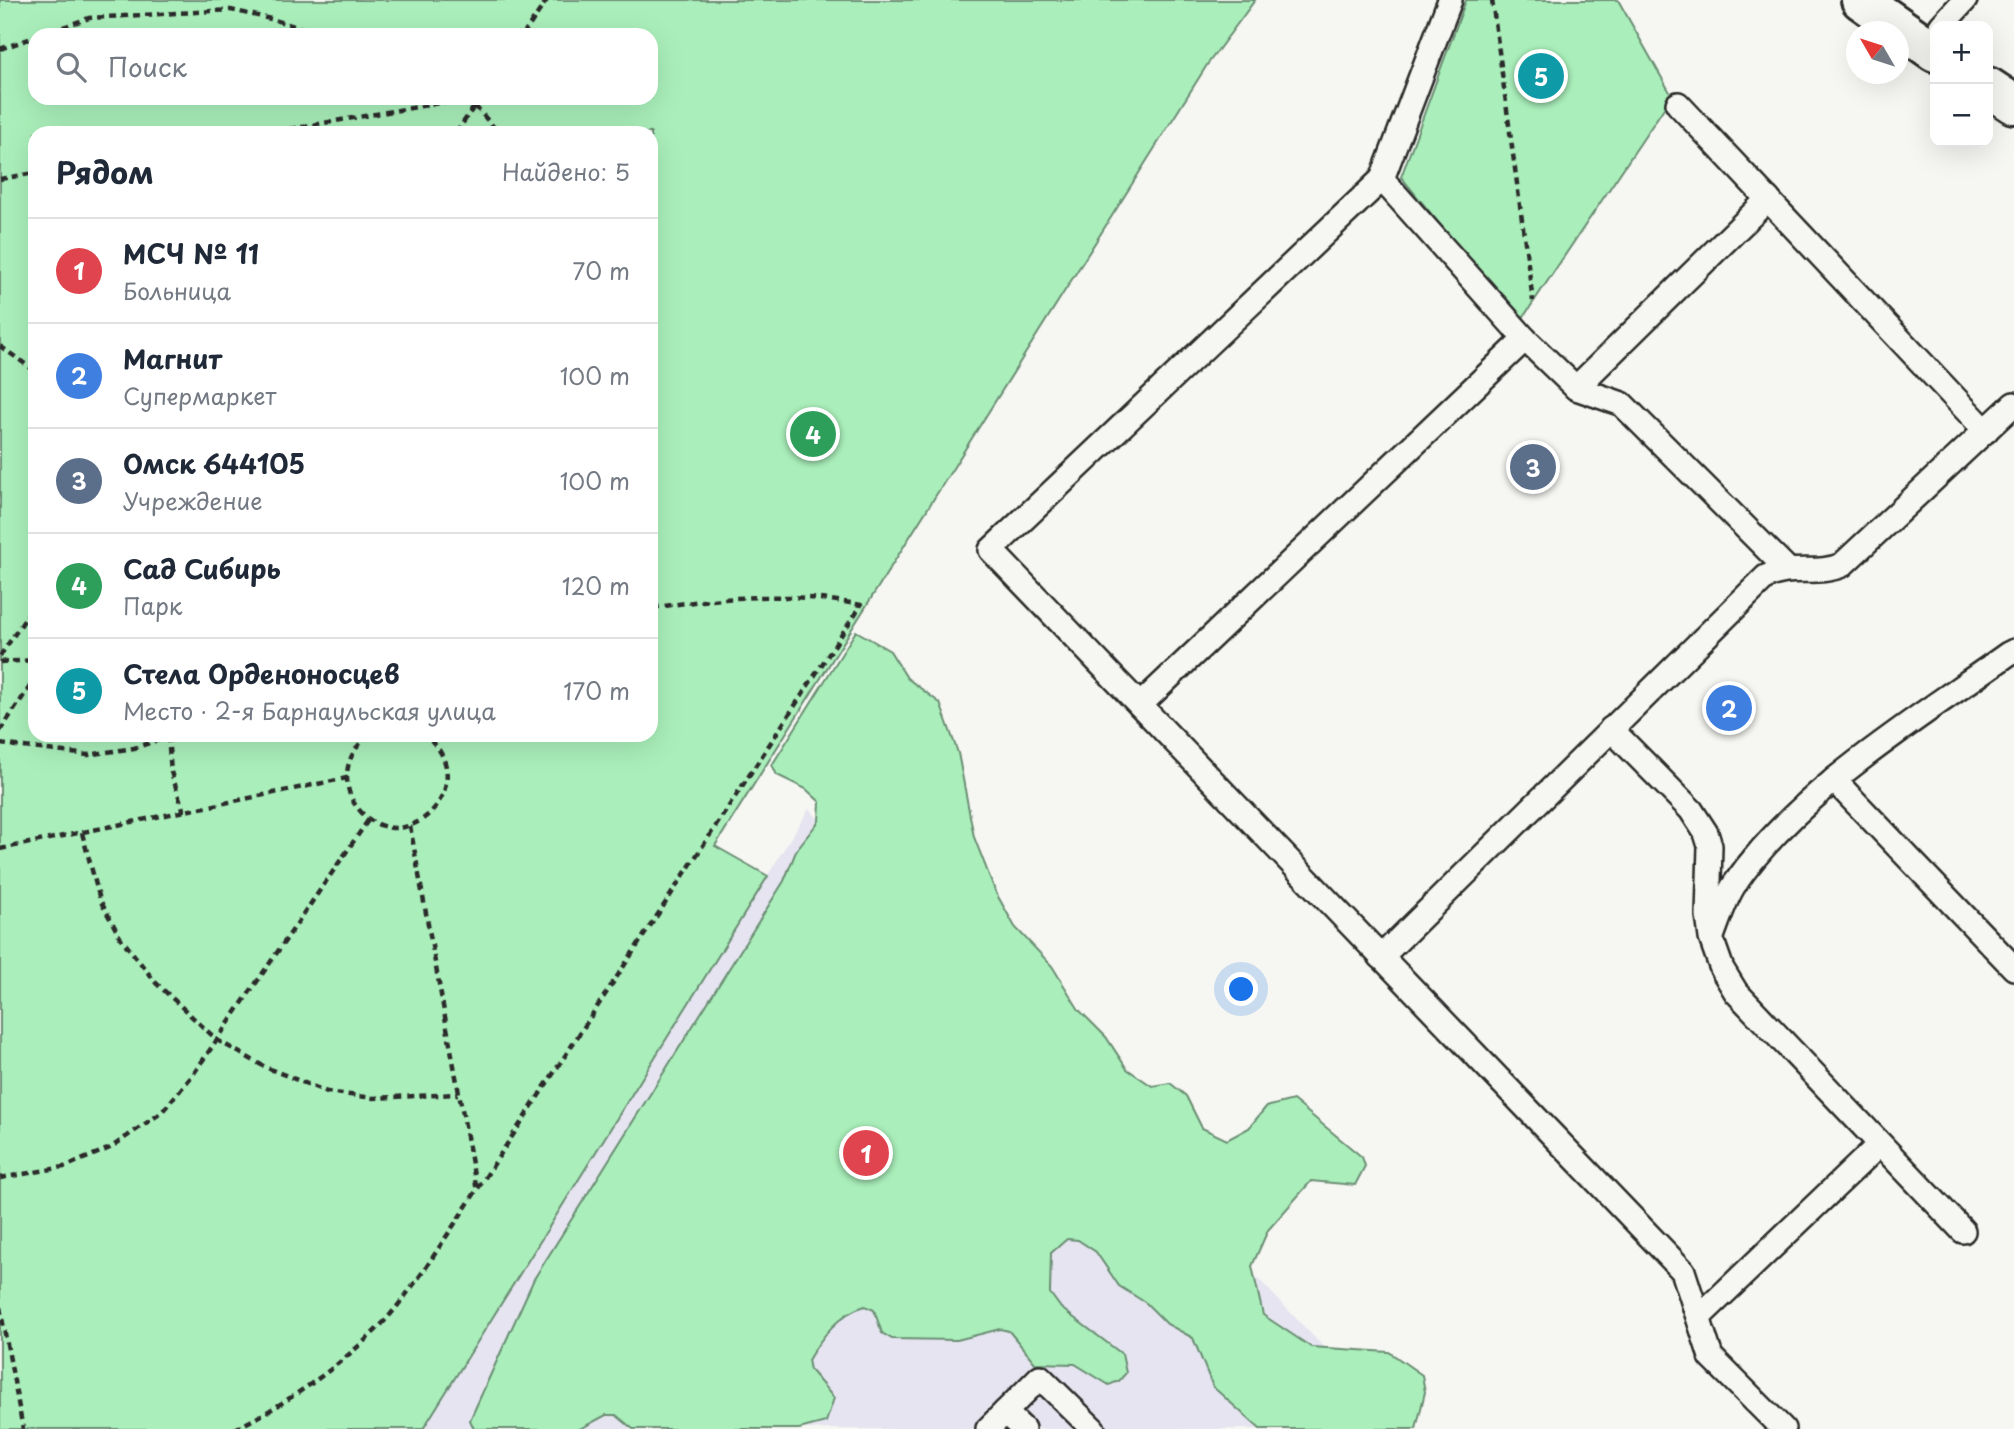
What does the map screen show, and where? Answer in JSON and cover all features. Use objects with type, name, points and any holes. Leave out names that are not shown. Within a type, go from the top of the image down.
[{"type":"street","points":[[1861,0],[1930,37]]},
{"type":"street","points":[[1993,90],[2014,104]]},
{"type":"lane","points":[[1450,0],[1382,179],[991,550],[1683,1271],[1711,1357],[1783,1429]]},
{"type":"lane","points":[[1948,21],[1965,0]]},
{"type":"lane","points":[[1678,104],[1986,431]]},
{"type":"lane","points":[[1382,179],[1525,339],[1576,388],[1622,404],[1787,569]]},
{"type":"lane","points":[[1576,388],[1768,200]]},
{"type":"lane","points":[[1140,705],[1525,339]]},
{"type":"lane","points":[[1381,957],[1766,577],[1787,569],[1822,572],[1842,565],[2014,404]]},
{"type":"lane","points":[[1711,938],[1733,886],[1778,831],[1834,780],[2014,651]]},
{"type":"lane","points":[[1611,729],[1691,810],[1706,833],[1710,846],[1708,915],[1711,938],[1722,969],[1736,992],[1963,1231]]},
{"type":"lane","points":[[1834,780],[2014,968]]},
{"type":"lane","points":[[1699,1317],[1880,1144]]},
{"type":"lane","points":[[988,1429],[1040,1377],[1093,1429]]},
{"type":"lane","points":[[1005,1412],[1023,1429]]},
{"type":"path","points":[[528,28],[547,0]]},
{"type":"path","points":[[1492,0],[1535,321],[1525,339]]},
{"type":"path","points":[[60,28],[89,18],[231,10],[299,28]]},
{"type":"path","points":[[0,49],[28,39]]},
{"type":"path","points":[[306,126],[428,105]]},
{"type":"path","points":[[461,126],[475,106],[493,126]]},
{"type":"path","points":[[0,179],[28,174]]},
{"type":"path","points":[[0,346],[28,366]]},
{"type":"path","points":[[235,1429],[265,1415],[340,1363],[383,1323],[425,1269],[861,605],[824,597],[763,597],[695,601],[658,607]]},
{"type":"path","points":[[0,656],[28,614]]},
{"type":"path","points":[[0,662],[28,660]]},
{"type":"path","points":[[0,731],[28,689]]},
{"type":"path","points":[[0,744],[88,755],[134,748],[152,742]]},
{"type":"path","points":[[170,742],[171,772],[184,812]]},
{"type":"path","points":[[362,742],[348,762],[346,778],[353,801],[369,819],[381,825],[396,827],[410,826],[425,819],[436,808],[444,794],[448,778],[446,762],[433,742]]},
{"type":"path","points":[[0,849],[346,778]]},
{"type":"path","points":[[0,1178],[64,1167],[110,1148],[161,1113],[192,1076],[369,819]]},
{"type":"path","points":[[410,826],[477,1192]]},
{"type":"path","points":[[82,833],[100,901],[120,937],[156,983],[217,1040],[265,1067],[327,1092],[373,1098],[458,1094]]},
{"type":"path","points":[[0,1307],[23,1429]]},
{"type":"shaded area","points":[[809,809],[1402,1429],[423,1429]]},
{"type":"green space","points":[[0,0],[1255,0],[1207,65],[715,846],[768,876],[423,1429],[0,1429]]},
{"type":"green space","points":[[1466,0],[1618,0],[1672,96],[1520,322],[1401,177]]},
{"type":"green space","points":[[856,631],[890,651],[907,678],[940,703],[958,753],[974,837],[996,893],[1015,927],[1052,966],[1079,1010],[1106,1037],[1127,1069],[1152,1086],[1170,1083],[1186,1096],[1202,1128],[1227,1140],[1249,1128],[1266,1107],[1293,1100],[1362,1157],[1365,1166],[1355,1185],[1311,1181],[1268,1230],[1252,1266],[1263,1315],[1311,1347],[1389,1352],[1422,1375],[1425,1392],[1416,1429],[1260,1429],[1213,1387],[1193,1338],[1167,1324],[1146,1303],[1119,1286],[1096,1252],[1078,1240],[1067,1239],[1051,1253],[1050,1293],[1061,1308],[1122,1354],[1126,1373],[1119,1381],[1109,1385],[1075,1364],[1035,1363],[1009,1331],[1000,1329],[957,1340],[892,1339],[882,1333],[874,1310],[865,1306],[839,1320],[808,1360],[810,1370],[834,1398],[826,1422],[799,1429],[633,1429],[616,1415],[606,1415],[580,1429],[474,1429],[470,1420],[534,1279],[784,881],[797,849],[819,821],[820,802],[806,789],[777,775],[772,765]]},
{"type":"place","name":"Стела Орденоносцев","points":[[1541,76]]},
{"type":"place","name":"Сад Сибирь","points":[[813,434]]},
{"type":"place","name":"Омск 644105","points":[[1533,467]]},
{"type":"place","name":"Магнит","points":[[1729,708]]},
{"type":"place","name":"МСЧ № 11","points":[[866,1153]]}]
